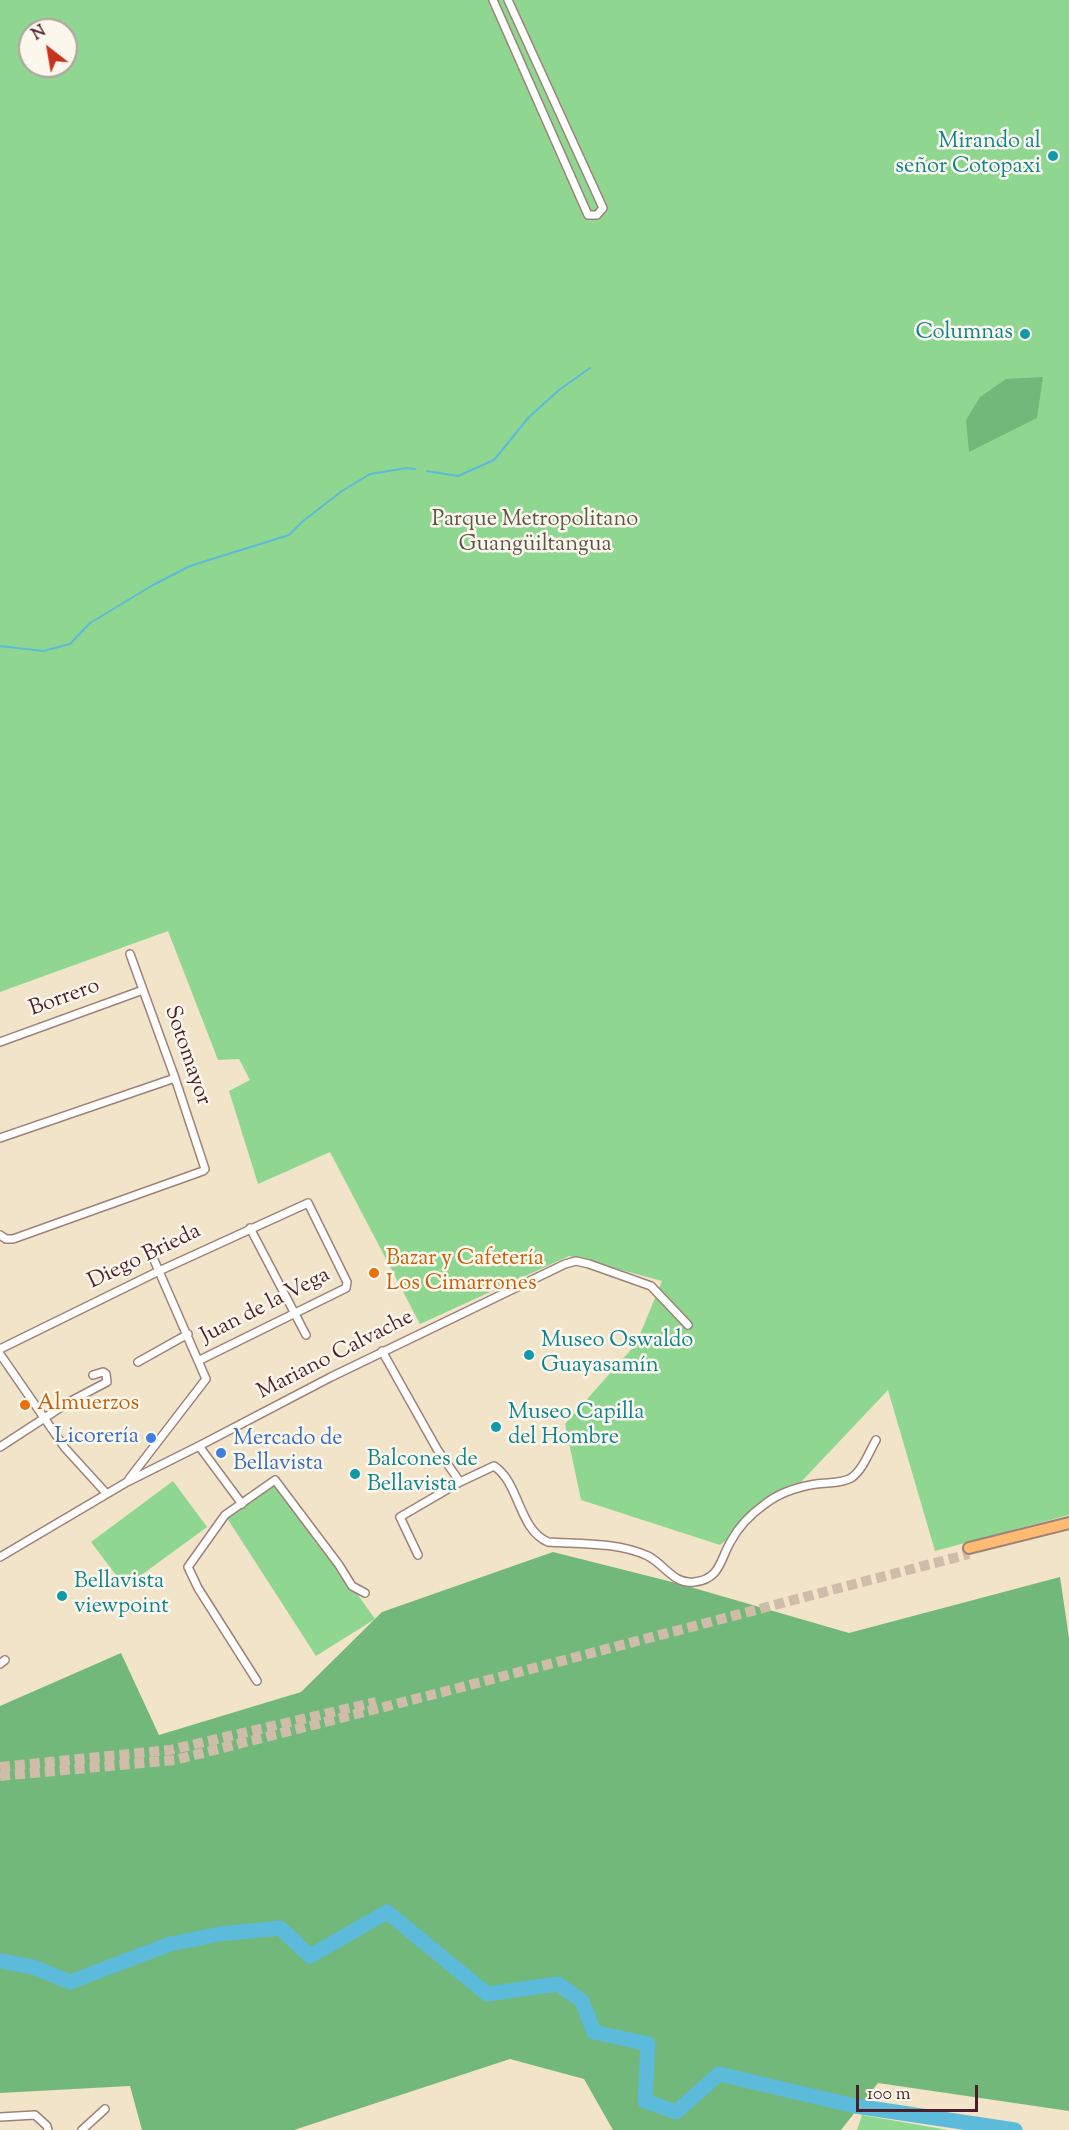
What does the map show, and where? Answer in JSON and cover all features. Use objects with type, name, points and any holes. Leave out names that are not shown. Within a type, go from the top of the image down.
[{"type":"main road","points":[[1069,1523],[969,1551],[1069,1528]]},
{"type":"street","points":[[493,0],[588,216],[597,215],[603,208],[508,0]]},
{"type":"street","name":"Sotomayor","points":[[0,1235],[6,1239],[13,1239],[203,1171],[205,1166],[130,954]]},
{"type":"street","name":"Borrero","points":[[0,1042],[143,990]]},
{"type":"street","points":[[0,1138],[175,1078]]},
{"type":"street","name":"Diego Brieda","points":[[0,1349],[159,1271],[307,1203],[347,1286]]},
{"type":"street","points":[[250,1228],[306,1335]]},
{"type":"street","points":[[127,1482],[206,1380],[200,1360],[152,1253]]},
{"type":"street","name":"Mariano Calvache","points":[[0,1557],[127,1482],[382,1351],[565,1263],[576,1261],[588,1264],[651,1286],[688,1325]]},
{"type":"street","name":"Juan de la Vega","points":[[200,1360],[296,1314],[347,1286]]},
{"type":"street","points":[[138,1362],[188,1334]]},
{"type":"street","points":[[382,1351],[437,1449],[460,1482]]},
{"type":"street","points":[[0,1354],[65,1448],[106,1493]]},
{"type":"street","points":[[0,1447],[69,1402],[107,1382],[106,1374],[103,1372],[93,1375]]},
{"type":"street","points":[[418,1555],[400,1517],[460,1482],[494,1466],[499,1469],[534,1531],[548,1542],[623,1548],[649,1556],[677,1580],[691,1583],[703,1581],[719,1569],[730,1541],[748,1516],[785,1492],[815,1484],[841,1482],[851,1478],[859,1471],[876,1440]]},
{"type":"street","points":[[199,1446],[242,1504]]},
{"type":"street","points":[[257,1682],[198,1588],[188,1567],[225,1515],[275,1480],[352,1585],[365,1593]]},
{"type":"street","points":[[82,2130],[105,2109]]},
{"type":"street","points":[[0,2117],[35,2115],[47,2126],[48,2130]]},
{"type":"green space","name":"Parque Metropolitano Guangüiltangua","points":[[0,0],[1069,0],[1069,1515],[935,1551],[888,1390],[802,1481],[720,1545],[581,1500],[565,1424],[636,1344],[662,1281],[569,1256],[420,1324],[330,1152],[258,1184],[229,1091],[250,1080],[239,1059],[218,1060],[168,931],[0,992]]},
{"type":"green space","points":[[1043,377],[1037,418],[969,452],[966,420],[980,397],[1006,379]]},
{"type":"green space","points":[[173,1481],[207,1527],[125,1587],[91,1542]]},
{"type":"green space","points":[[277,1481],[375,1619],[316,1656],[225,1515]]},
{"type":"green space","points":[[553,1552],[680,1584],[849,1633],[1060,1577],[1069,1638],[1069,2111],[878,2083],[841,2130],[613,2130],[584,2079],[510,2059],[294,2130],[142,2130],[130,2086],[0,2093],[0,1706],[121,1653],[159,1735],[301,1692],[382,1612]]},
{"type":"green space","points":[[862,2115],[948,2130],[857,2130]]},
{"type":"waterway","points":[[427,471],[458,476],[494,460],[529,417],[559,390],[590,368]]},
{"type":"waterway","points":[[0,646],[43,651],[70,644],[90,623],[153,585],[190,566],[289,535],[303,521],[342,491],[370,474],[407,468],[415,469]]},
{"type":"waterway","points":[[0,1961],[33,1967],[70,1982],[170,1944],[220,1934],[280,1928],[310,1956],[387,1912],[487,1994],[558,1984],[582,2001],[594,2032],[648,2044],[645,2101],[676,2112],[719,2074],[855,2106],[1015,2130]]},
{"type":"tunnel","points":[[0,1776],[175,1760],[969,1554]]},
{"type":"tunnel","points":[[0,1767],[170,1750],[376,1702]]},
{"type":"place","name":"Mirando al señor Cotopaxi","points":[[1053,156]]},
{"type":"place","name":"Columnas","points":[[1025,334]]},
{"type":"place","name":"Bazar y Cafetería Los Cimarrones","points":[[374,1273]]},
{"type":"place","name":"Museo Oswaldo Guayasamín","points":[[529,1355]]},
{"type":"place","name":"Almuerzos","points":[[25,1405]]},
{"type":"place","name":"Museo Capilla del Hombre","points":[[496,1427]]},
{"type":"place","name":"Licorería","points":[[151,1438]]},
{"type":"place","name":"Mercado de Bellavista","points":[[221,1453]]},
{"type":"place","name":"Balcones de Bellavista","points":[[355,1474]]},
{"type":"place","name":"Bellavista viewpoint","points":[[62,1596]]}]
